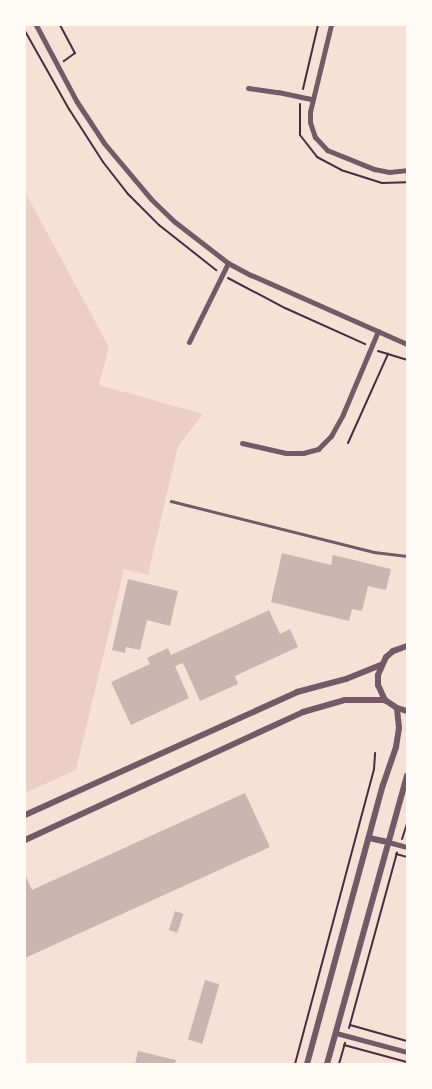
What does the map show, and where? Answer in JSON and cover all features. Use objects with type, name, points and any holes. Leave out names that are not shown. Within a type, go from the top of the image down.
[{"type":"street","points":[[36,25],[91,125],[118,161],[175,222],[228,263],[274,287],[407,344]]},
{"type":"street","points":[[331,25],[312,100],[310,122],[320,144],[337,155],[374,169],[389,172],[407,170]]},
{"type":"street","points":[[248,88],[312,100]]},
{"type":"street","points":[[189,342],[228,263]]},
{"type":"street","points":[[242,443],[286,453],[303,453],[318,449],[331,436],[343,414],[378,331]]},
{"type":"street","points":[[407,640],[404,646],[386,657],[381,664],[378,674],[378,685],[385,700],[397,708],[407,711]]},
{"type":"street","points":[[25,815],[298,692],[346,679],[381,664]]},
{"type":"street","points":[[25,840],[303,712],[345,700],[385,700]]},
{"type":"street","points":[[307,1064],[383,785],[396,747],[399,728],[397,708]]},
{"type":"street","points":[[327,1064],[407,776]]},
{"type":"street","points":[[369,838],[407,847]]},
{"type":"street","points":[[336,1033],[407,1052]]},
{"type":"lane","points":[[171,501],[374,552],[407,556]]},
{"type":"path","points":[[50,73],[75,53],[60,25]]},
{"type":"path","points":[[318,25],[301,97],[298,117],[300,135],[317,157],[341,170],[382,183],[407,182]]},
{"type":"path","points":[[25,31],[83,133],[128,194],[159,226],[222,274],[249,290],[372,348],[407,360]]},
{"type":"path","points":[[348,443],[388,354]]},
{"type":"path","points":[[295,1064],[374,769],[376,754]]},
{"type":"path","points":[[339,1064],[396,854],[405,835],[407,824]]},
{"type":"path","points":[[396,854],[407,857]]},
{"type":"path","points":[[350,1025],[407,1041]]},
{"type":"path","points":[[344,1045],[407,1062]]},
{"type":"shaded area","points":[[25,192],[109,347],[99,385],[203,414],[178,446],[148,575],[124,569],[76,770],[25,793]]},
{"type":"building","points":[[282,553],[331,565],[333,555],[391,569],[386,590],[368,586],[362,611],[352,609],[349,621],[271,602]]},
{"type":"building","points":[[128,579],[178,591],[170,626],[147,620],[140,650],[126,647],[125,653],[112,650]]},
{"type":"building","points":[[269,610],[280,634],[290,629],[298,647],[235,676],[238,684],[200,701],[183,663],[175,666],[189,698],[131,725],[111,682],[150,664],[147,658],[168,648],[171,655]]},
{"type":"building","points":[[245,793],[270,847],[25,958],[25,874],[32,890]]},
{"type":"building","points":[[175,911],[184,914],[177,933],[169,930]]},
{"type":"building","points":[[205,980],[219,984],[202,1044],[188,1040]]},
{"type":"building","points":[[138,1051],[176,1060],[175,1064],[135,1064]]}]
